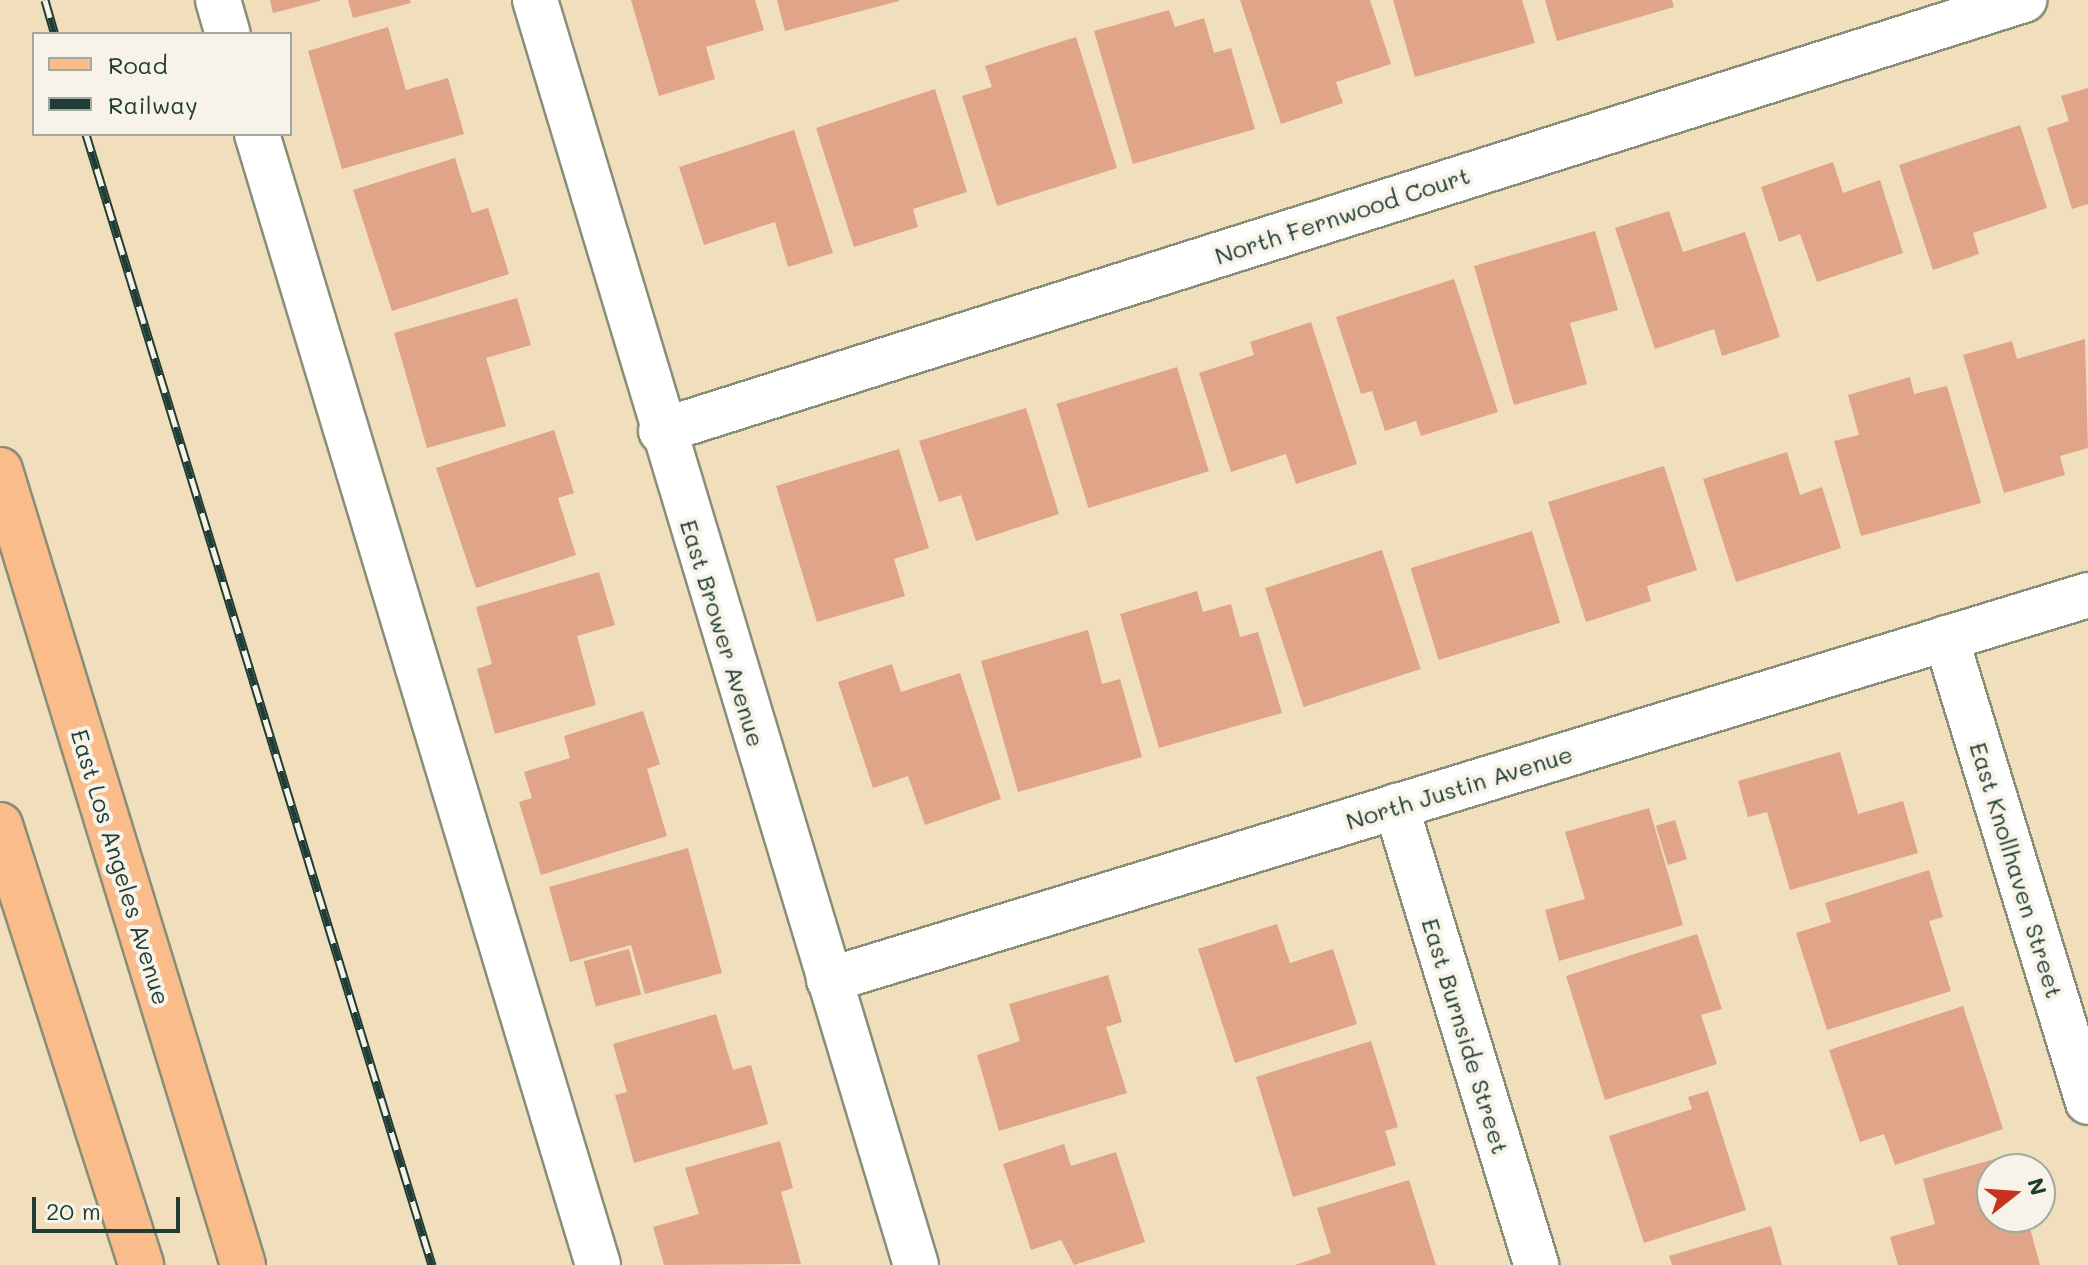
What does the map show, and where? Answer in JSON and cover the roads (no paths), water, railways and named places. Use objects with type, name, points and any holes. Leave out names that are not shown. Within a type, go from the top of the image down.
[{"type":"main road","name":"East Los Angeles Avenue","points":[[0,470],[243,1265]]},
{"type":"main road","points":[[0,825],[141,1265]]},
{"type":"street","points":[[218,0],[227,32]]},
{"type":"street","name":"East Brower Avenue","points":[[535,0],[661,431],[916,1265]]},
{"type":"street","name":"North Fernwood Court","points":[[661,431],[2024,0]]},
{"type":"street","points":[[258,136],[598,1265]]},
{"type":"street","name":"North Justin Avenue","points":[[829,980],[2088,595]]},
{"type":"street","name":"East Knollhaven Street","points":[[1946,638],[2088,1102]]},
{"type":"street","name":"East Burnside Street","points":[[1396,806],[1536,1265]]},
{"type":"railway","points":[[45,0],[54,32]]},
{"type":"railway","points":[[87,136],[432,1265]]}]
